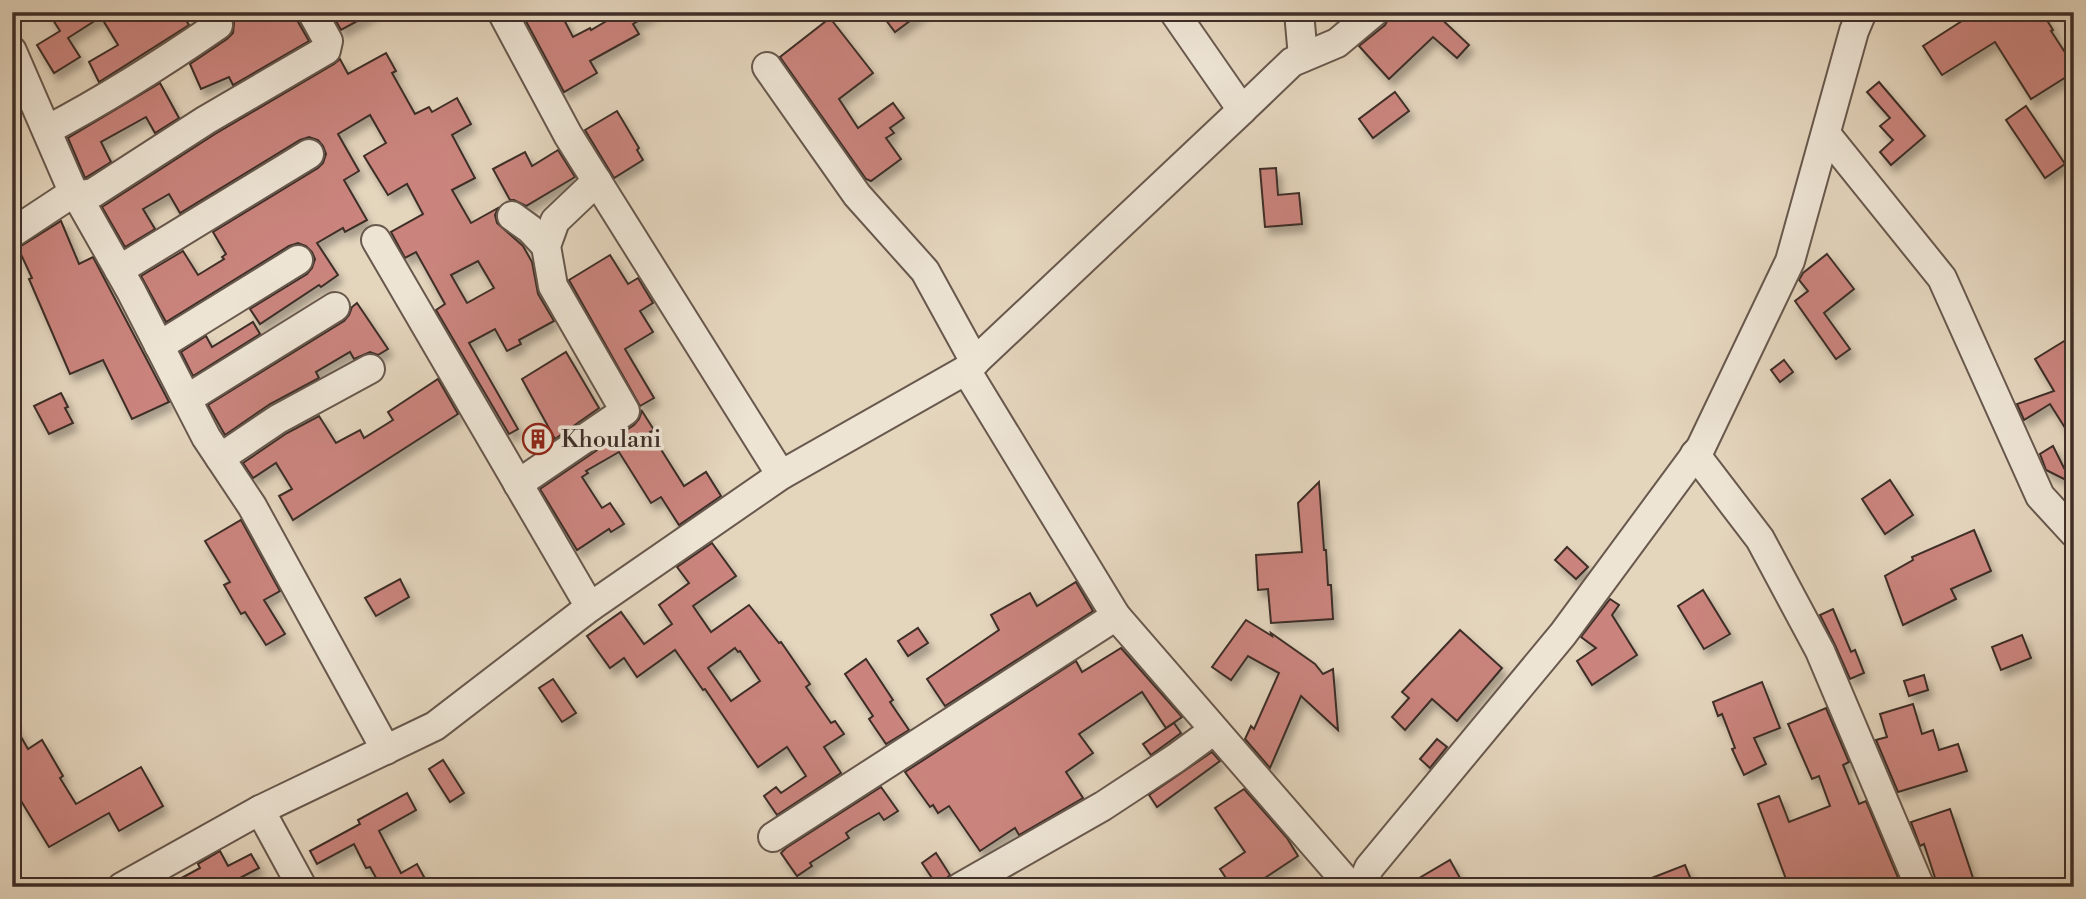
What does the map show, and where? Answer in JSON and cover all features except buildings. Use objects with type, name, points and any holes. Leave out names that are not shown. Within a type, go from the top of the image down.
[{"type":"street","points":[[73,192],[82,195],[93,192],[206,120],[326,50],[328,41],[312,12]]},
{"type":"street","points":[[502,12],[568,135],[781,475]]},
{"type":"street","points":[[1174,12],[1242,110]]},
{"type":"street","points":[[1299,12],[1303,57]]},
{"type":"street","points":[[122,887],[260,810],[436,726],[590,607],[781,475],[970,366],[1292,62],[1338,43],[1374,12]]},
{"type":"street","points":[[1362,887],[1370,868],[1563,634],[1701,447],[1790,261],[1854,31],[1863,12]]},
{"type":"street","points":[[47,130],[106,97],[218,25]]},
{"type":"street","points":[[12,51],[73,192],[120,270],[206,437],[252,506],[386,750]]},
{"type":"street","points":[[767,67],[857,195],[925,271],[970,366],[1115,616],[1351,887]]},
{"type":"street","points":[[1826,134],[1942,278],[2040,496],[2074,533]]},
{"type":"street","points":[[120,270],[309,154]]},
{"type":"street","points":[[518,484],[625,411],[553,286],[546,246],[555,221],[597,181]]},
{"type":"street","points":[[12,233],[73,192]]},
{"type":"street","points":[[512,216],[530,229],[546,246]]},
{"type":"street","points":[[376,240],[590,607]]},
{"type":"street","points":[[159,346],[298,260]]},
{"type":"street","points":[[187,399],[335,307]]},
{"type":"street","points":[[220,458],[278,419],[370,369]]},
{"type":"street","points":[[1695,454],[1760,538],[1820,651],[1920,887]]},
{"type":"street","points":[[773,837],[1115,616]]},
{"type":"street","points":[[961,887],[1103,806],[1214,730]]},
{"type":"street","points":[[260,810],[302,887]]},
{"type":"place","name":"Khoulani","points":[[538,439]]}]
